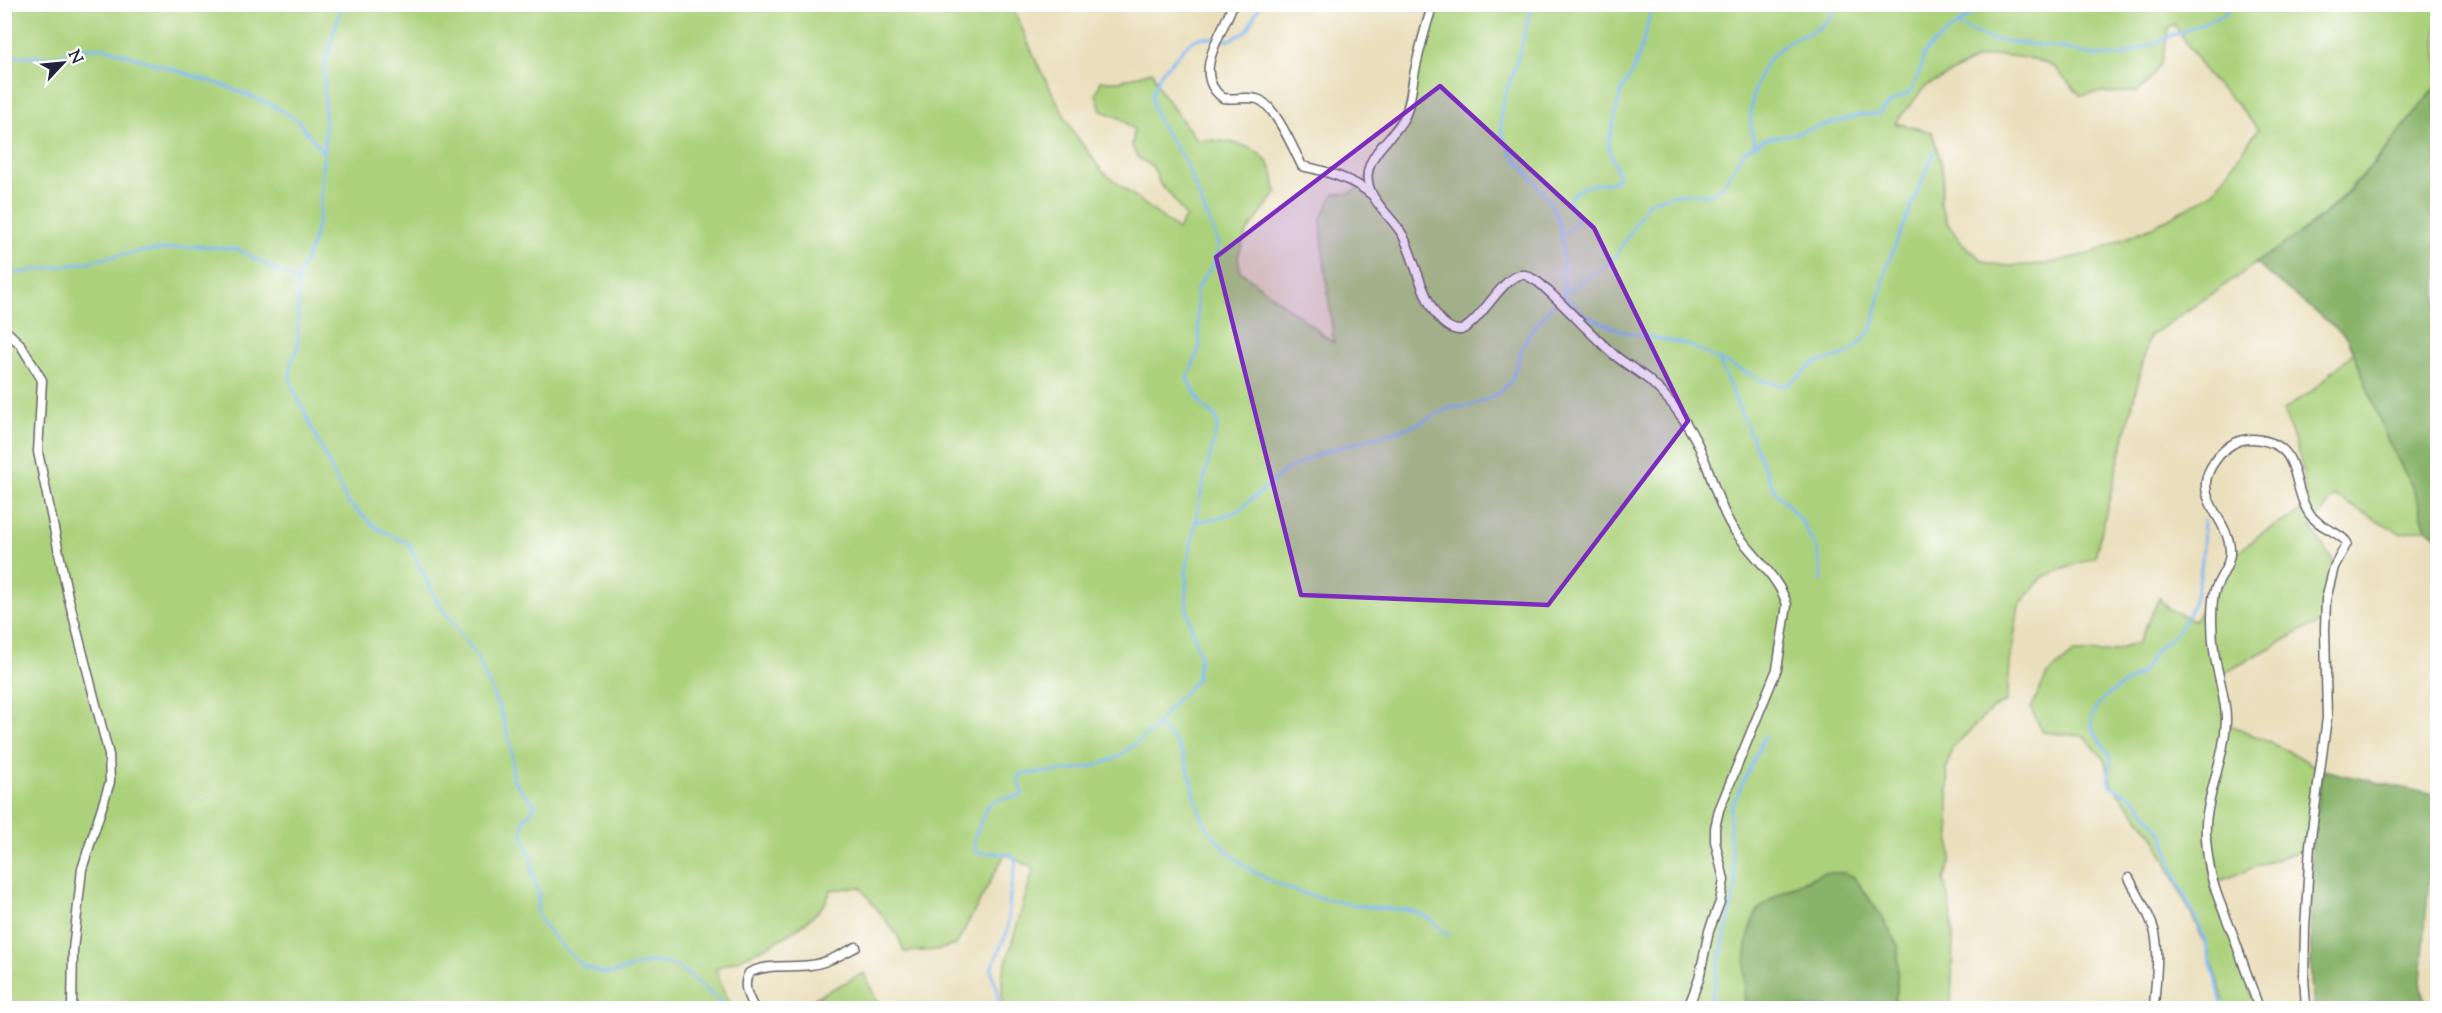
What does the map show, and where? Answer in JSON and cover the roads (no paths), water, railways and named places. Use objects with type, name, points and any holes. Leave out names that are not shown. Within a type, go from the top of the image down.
[{"type":"street","points":[[1233,4],[1212,53],[1208,71],[1209,82],[1214,90],[1223,98],[1249,98],[1264,102],[1278,122],[1302,166],[1322,170],[1362,186],[1373,195],[1402,234],[1426,296],[1435,313],[1449,328],[1454,330],[1468,327],[1484,312],[1504,284],[1514,277],[1524,275],[1548,291],[1613,354],[1650,381],[1683,418],[1704,456],[1716,494],[1731,525],[1785,596],[1787,613],[1777,669],[1719,810],[1715,841],[1724,880],[1720,902],[1709,931],[1700,979],[1688,1008]]},
{"type":"street","points":[[1373,195],[1369,184],[1370,165],[1399,127],[1407,110],[1419,51],[1433,4]]},
{"type":"street","points":[[4,329],[20,344],[42,380],[38,452],[68,596],[110,755],[110,782],[82,869],[73,950],[72,1008]]},
{"type":"street","points":[[2259,1008],[2218,896],[2209,865],[2206,835],[2207,810],[2222,755],[2226,719],[2213,642],[2212,598],[2216,584],[2229,562],[2230,553],[2227,532],[2213,507],[2206,482],[2209,471],[2221,453],[2231,444],[2244,439],[2270,441],[2285,450],[2290,458],[2301,498],[2313,519],[2332,533],[2344,538],[2348,543],[2334,567],[2326,599],[2327,718],[2310,846],[2305,941],[2306,1008]]},
{"type":"street","points":[[2129,878],[2149,916],[2155,934],[2157,946],[2154,1008]]},
{"type":"street","points":[[754,1008],[746,988],[745,980],[749,973],[765,968],[823,963],[856,948]]},
{"type":"waterway","points":[[342,4],[324,67],[325,135],[319,218],[312,245],[298,278],[298,347],[291,364],[290,378],[294,390],[347,502],[377,528],[408,543],[437,601],[477,657],[502,715],[512,751],[513,779],[536,805],[523,821],[523,836],[532,858],[532,875],[539,893],[537,912],[541,922],[583,966],[602,973],[613,973],[650,962],[672,964],[728,1008]]},
{"type":"waterway","points":[[998,1008],[998,991],[992,967],[1008,930],[1010,893],[1016,861],[1010,854],[975,852],[974,839],[987,806],[999,799],[1020,796],[1023,793],[1018,778],[1021,774],[1074,770],[1116,758],[1153,730],[1175,701],[1196,681],[1200,658],[1187,609],[1186,572],[1203,483],[1218,424],[1215,416],[1203,406],[1187,379],[1200,347],[1196,291],[1213,265],[1218,243],[1185,161],[1158,121],[1152,103],[1152,94],[1161,73],[1189,43],[1202,37],[1229,40],[1244,33],[1249,28],[1260,4]]},
{"type":"waterway","points":[[1534,4],[1501,111],[1501,131],[1511,151],[1547,199],[1558,220],[1564,293]]},
{"type":"waterway","points":[[1562,236],[1577,219],[1569,201],[1573,195],[1588,186],[1613,182],[1619,176],[1608,145],[1621,92],[1633,71],[1644,40],[1652,4]]},
{"type":"waterway","points":[[1755,145],[1752,132],[1752,103],[1759,76],[1766,63],[1786,44],[1823,25],[1828,20],[1835,4]]},
{"type":"waterway","points":[[1197,521],[1219,518],[1239,510],[1286,470],[1321,453],[1413,426],[1450,408],[1471,406],[1496,395],[1511,381],[1522,347],[1531,331],[1562,294],[1598,272],[1616,256],[1648,203],[1680,194],[1712,194],[1726,181],[1743,152],[1765,139],[1861,115],[1879,114],[1891,102],[1911,92],[1924,54],[1932,45],[1984,4]]},
{"type":"waterway","points":[[1957,25],[1989,39],[2062,48],[2098,56],[2122,56],[2224,15],[2233,4]]},
{"type":"waterway","points":[[4,56],[55,57],[86,48],[106,48],[228,87],[274,106],[297,120],[323,152]]},
{"type":"waterway","points":[[1562,294],[1584,314],[1609,326],[1629,333],[1686,344],[1764,381],[1788,385],[1815,363],[1843,356],[1852,351],[1872,329],[1887,265],[1934,152]]},
{"type":"waterway","points":[[4,275],[83,263],[135,252],[200,246],[237,249],[298,282]]},
{"type":"waterway","points":[[1720,363],[1773,488],[1801,520],[1818,552],[1822,581]]},
{"type":"waterway","points":[[2204,521],[2202,565],[2196,595],[2184,622],[2157,650],[2141,672],[2111,692],[2099,704],[2092,717],[2092,723],[2095,733],[2111,758],[2108,781],[2110,786],[2135,798],[2164,836],[2174,872],[2204,937],[2223,1008]]},
{"type":"waterway","points":[[1157,726],[1169,735],[1183,755],[1202,817],[1210,831],[1244,865],[1274,883],[1308,895],[1361,906],[1418,913],[1430,919],[1448,935]]},
{"type":"waterway","points":[[1709,1008],[1736,887],[1730,841],[1730,810],[1765,736]]}]
